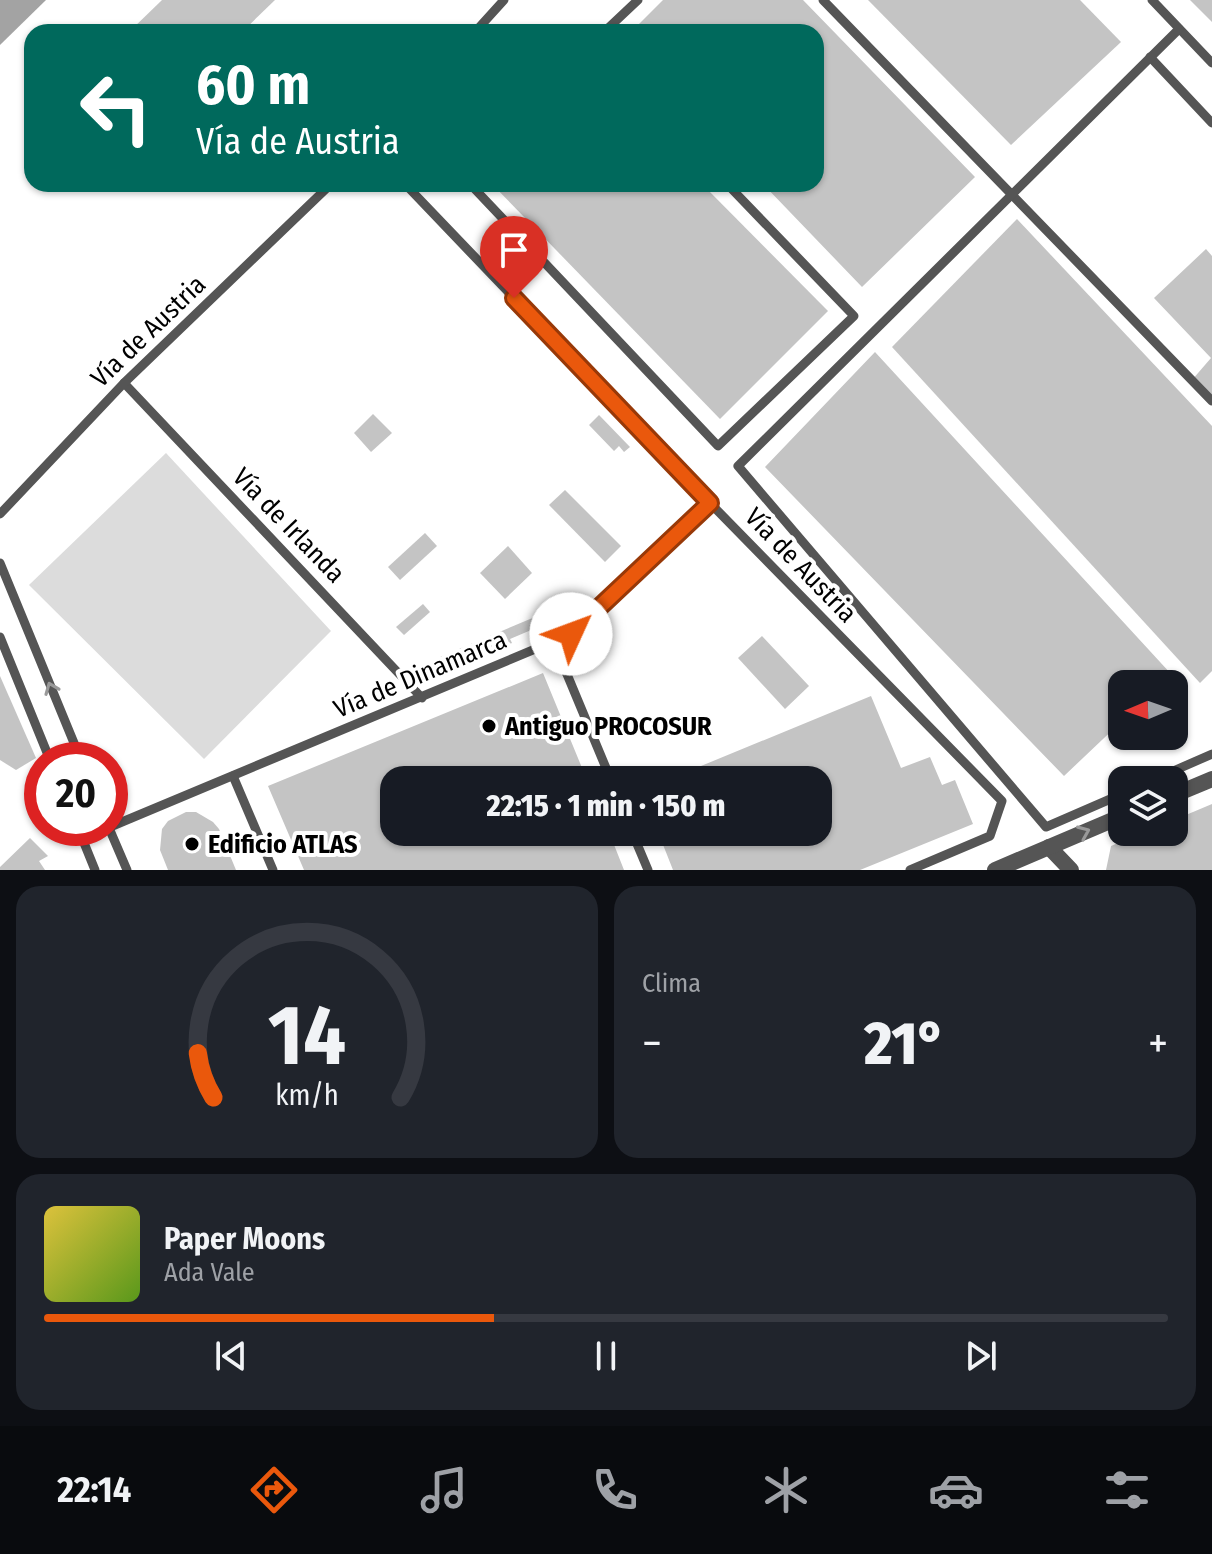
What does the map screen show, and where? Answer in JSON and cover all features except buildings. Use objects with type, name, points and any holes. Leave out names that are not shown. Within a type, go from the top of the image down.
[{"type":"street","points":[[1188,789],[1212,779]]},
{"type":"street","points":[[995,870],[1108,822]]},
{"type":"street","points":[[1049,847],[1071,870]]},
{"type":"lane","points":[[482,24],[504,0]]},
{"type":"lane","points":[[612,24],[638,0]]},
{"type":"lane","points":[[823,0],[1212,401]]},
{"type":"lane","points":[[1152,0],[1212,63]]},
{"type":"lane","points":[[1108,800],[1046,827],[738,466],[1179,29]]},
{"type":"lane","points":[[1150,57],[1212,123]]},
{"type":"lane","name":"Vía de Austria","points":[[0,514],[124,383],[323,192]]},
{"type":"lane","name":"Vía de Austria","points":[[413,192],[710,503],[1002,801],[990,836],[910,870]]},
{"type":"lane","points":[[478,192],[718,446],[854,316],[735,192]]},
{"type":"lane","name":"Vía de Irlanda","points":[[124,383],[422,698]]},
{"type":"lane","name":"Vía de Dinamarca","points":[[128,820],[571,634],[710,503]]},
{"type":"lane","points":[[0,563],[74,742]]},
{"type":"lane","points":[[0,637],[43,742]]},
{"type":"lane","points":[[554,643],[605,766]]},
{"type":"lane","points":[[1185,766],[1212,754]]},
{"type":"lane","points":[[233,776],[273,870]]},
{"type":"lane","points":[[85,846],[95,870]]},
{"type":"lane","points":[[117,846],[127,870]]},
{"type":"lane","points":[[638,846],[648,870]]},
{"type":"shaded area","points":[[0,0],[46,0],[0,45]]},
{"type":"shaded area","points":[[166,453],[331,631],[204,759],[29,585]]},
{"type":"place","name":"Antiguo PROCOSUR","points":[[489,726]]},
{"type":"place","name":"Edificio ATLAS","points":[[192,844]]},
{"type":"route","points":[[514,298],[710,503],[571,634]]}]
